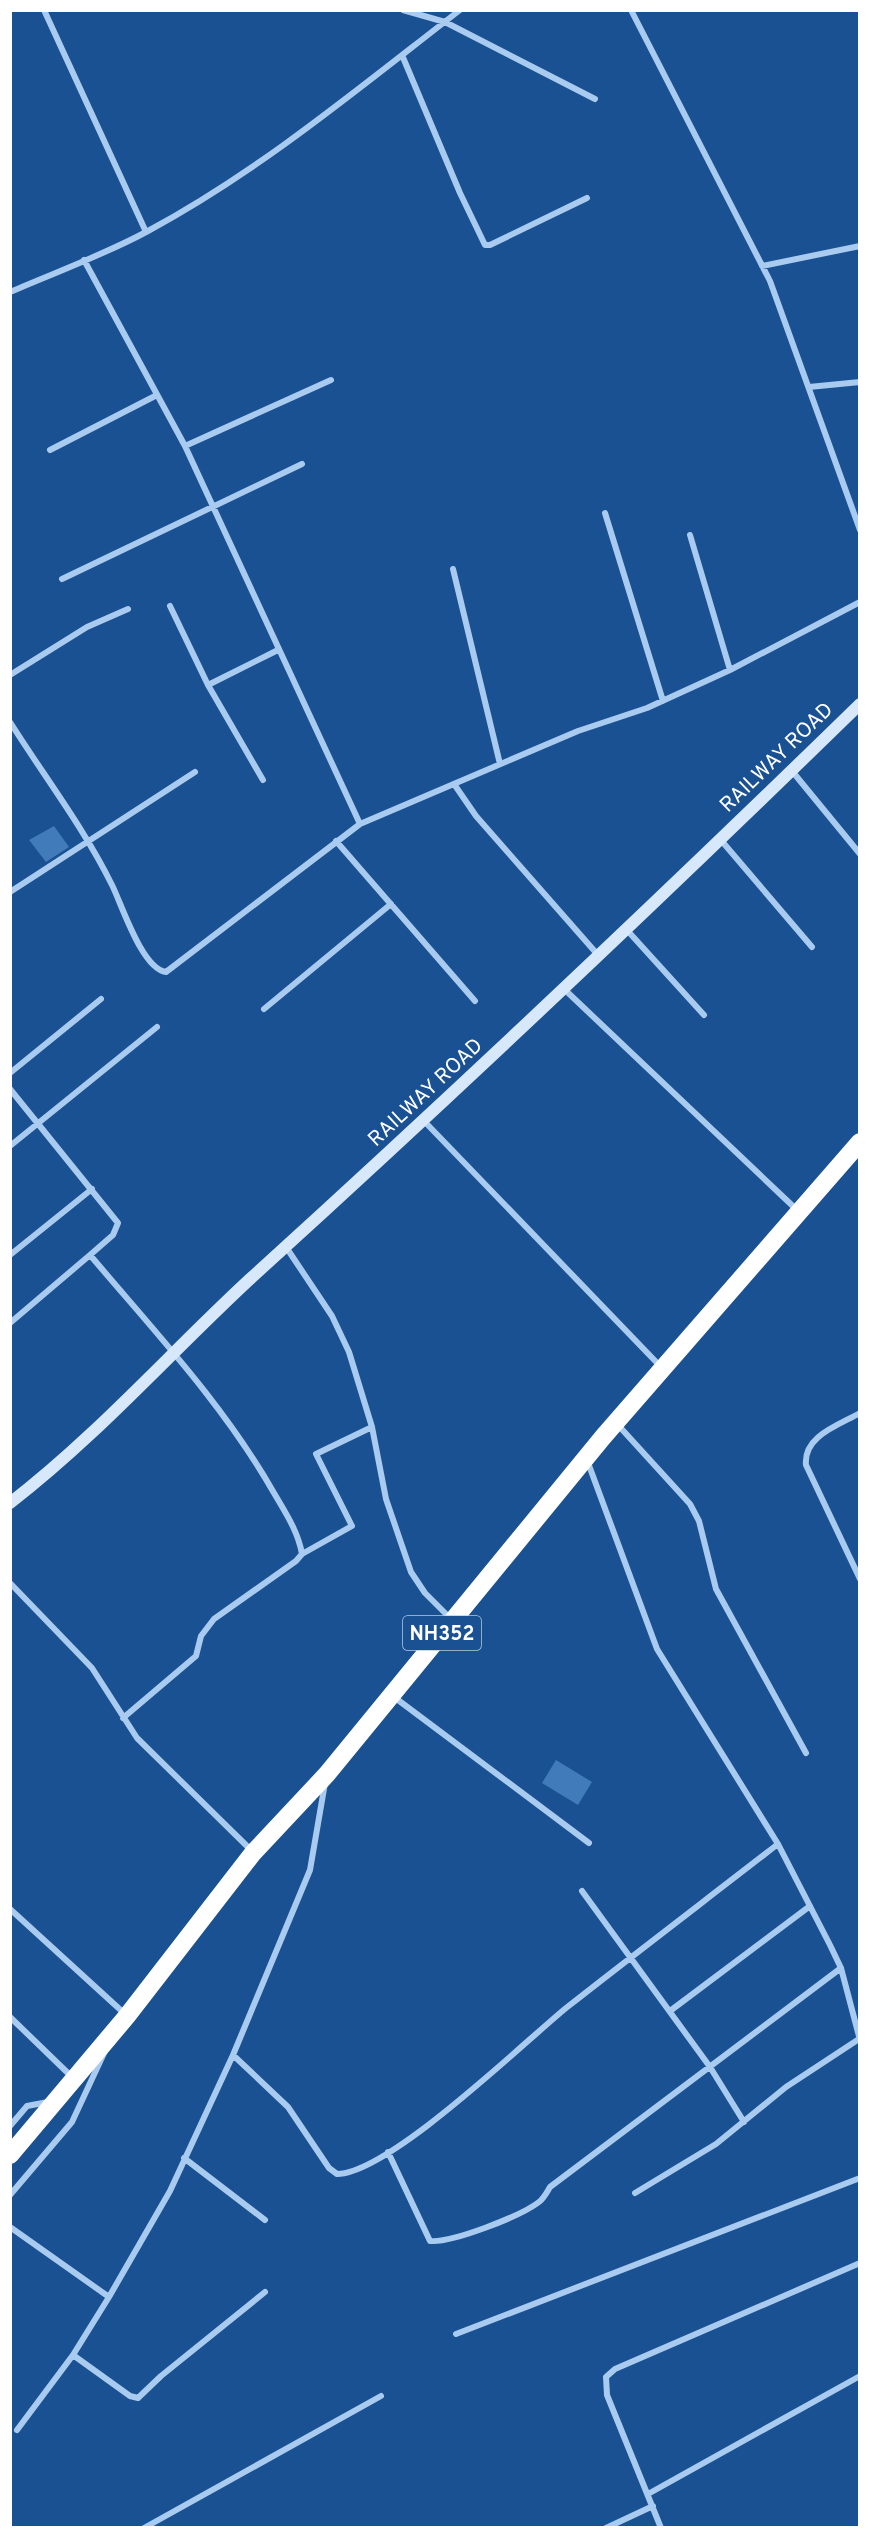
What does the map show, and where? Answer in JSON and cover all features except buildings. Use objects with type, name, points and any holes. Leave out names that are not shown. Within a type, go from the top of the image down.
[{"type":"highway","name":"NH352","points":[[10,2155],[128,2016],[254,1853],[327,1774],[615,1423],[860,1142]]},
{"type":"street","points":[[44,10],[146,232]]},
{"type":"street","points":[[403,10],[445,22],[595,99]]},
{"type":"street","points":[[10,292],[146,232],[220,189],[292,140],[460,10]]},
{"type":"street","points":[[631,10],[762,266],[809,387],[860,530]]},
{"type":"street","points":[[402,55],[460,193],[485,245],[490,246],[587,198]]},
{"type":"street","points":[[762,266],[860,246]]},
{"type":"street","points":[[84,260],[185,446],[214,505],[278,650],[360,824]]},
{"type":"street","points":[[185,446],[331,380]]},
{"type":"street","points":[[809,387],[860,382]]},
{"type":"street","points":[[50,450],[157,395]]},
{"type":"street","points":[[62,579],[302,464]]},
{"type":"street","points":[[605,513],[663,701]]},
{"type":"street","points":[[690,535],[730,670]]},
{"type":"street","points":[[453,569],[500,764]]},
{"type":"street","points":[[10,722],[113,885],[132,933],[157,969],[166,972],[360,824],[578,731],[663,701],[730,670],[860,602]]},
{"type":"street","points":[[170,606],[208,685],[263,780]]},
{"type":"street","points":[[10,675],[87,627],[128,609]]},
{"type":"street","points":[[208,685],[278,650]]},
{"type":"street","name":"RAILWAY ROAD","points":[[10,1503],[54,1469],[172,1352],[424,1121],[860,704]]},
{"type":"street","points":[[791,770],[860,854]]},
{"type":"street","points":[[10,892],[195,772]]},
{"type":"street","points":[[454,783],[476,816],[598,955]]},
{"type":"street","points":[[720,839],[812,947]]},
{"type":"street","points":[[336,842],[475,1000]]},
{"type":"street","points":[[264,1009],[391,904]]},
{"type":"street","points":[[626,928],[704,1015]]},
{"type":"street","points":[[563,988],[800,1212]]},
{"type":"street","points":[[10,1073],[100,999]]},
{"type":"street","points":[[10,1146],[157,1027]]},
{"type":"street","points":[[10,1089],[118,1223],[113,1235],[10,1323]]},
{"type":"street","points":[[424,1121],[663,1368]]},
{"type":"street","points":[[10,1255],[92,1189]]},
{"type":"street","points":[[286,1247],[332,1316],[350,1352],[372,1427],[386,1499],[411,1572],[425,1593],[452,1620]]},
{"type":"street","points":[[90,1255],[172,1352],[244,1443],[296,1531],[302,1554]]},
{"type":"street","points":[[860,1413],[819,1436],[809,1446],[805,1455],[806,1465],[860,1579]]},
{"type":"street","points":[[615,1423],[690,1504],[699,1521],[711,1572],[720,1597],[806,1753]]},
{"type":"street","points":[[123,1718],[196,1656],[201,1636],[214,1619],[276,1577],[302,1554],[352,1526],[316,1454],[372,1427]]},
{"type":"street","points":[[586,1458],[657,1649],[778,1844],[841,1968],[859,2039],[786,2087],[744,2122],[691,2160],[635,2193]]},
{"type":"street","points":[[10,1583],[92,1668],[137,1738],[254,1853]]},
{"type":"street","points":[[391,1695],[589,1843]]},
{"type":"street","points":[[16,2430],[73,2355],[170,2191],[233,2055],[310,1870],[327,1774]]},
{"type":"street","points":[[233,2055],[288,2107],[329,2168],[337,2174],[358,2169],[415,2135],[565,2009],[778,1844]]},
{"type":"street","points":[[582,1891],[710,2067],[744,2122]]},
{"type":"street","points":[[670,2011],[810,1906]]},
{"type":"street","points":[[10,1910],[128,2016]]},
{"type":"street","points":[[388,2152],[425,2236],[430,2241],[450,2238],[537,2204],[550,2187],[841,1968]]},
{"type":"street","points":[[10,2017],[74,2079]]},
{"type":"street","points":[[10,2195],[72,2122],[104,2060],[108,2040]]},
{"type":"street","points":[[10,2126],[27,2106],[57,2100]]},
{"type":"street","points":[[184,2158],[265,2220]]},
{"type":"street","points":[[456,2334],[860,2178]]},
{"type":"street","points":[[10,2227],[109,2297]]},
{"type":"street","points":[[661,2528],[607,2395],[606,2377],[615,2369],[860,2263]]},
{"type":"street","points":[[73,2355],[130,2396],[138,2398],[161,2376],[265,2292]]},
{"type":"street","points":[[648,2494],[860,2376]]},
{"type":"street","points":[[144,2528],[381,2396]]},
{"type":"street","points":[[606,2528],[653,2506]]}]
